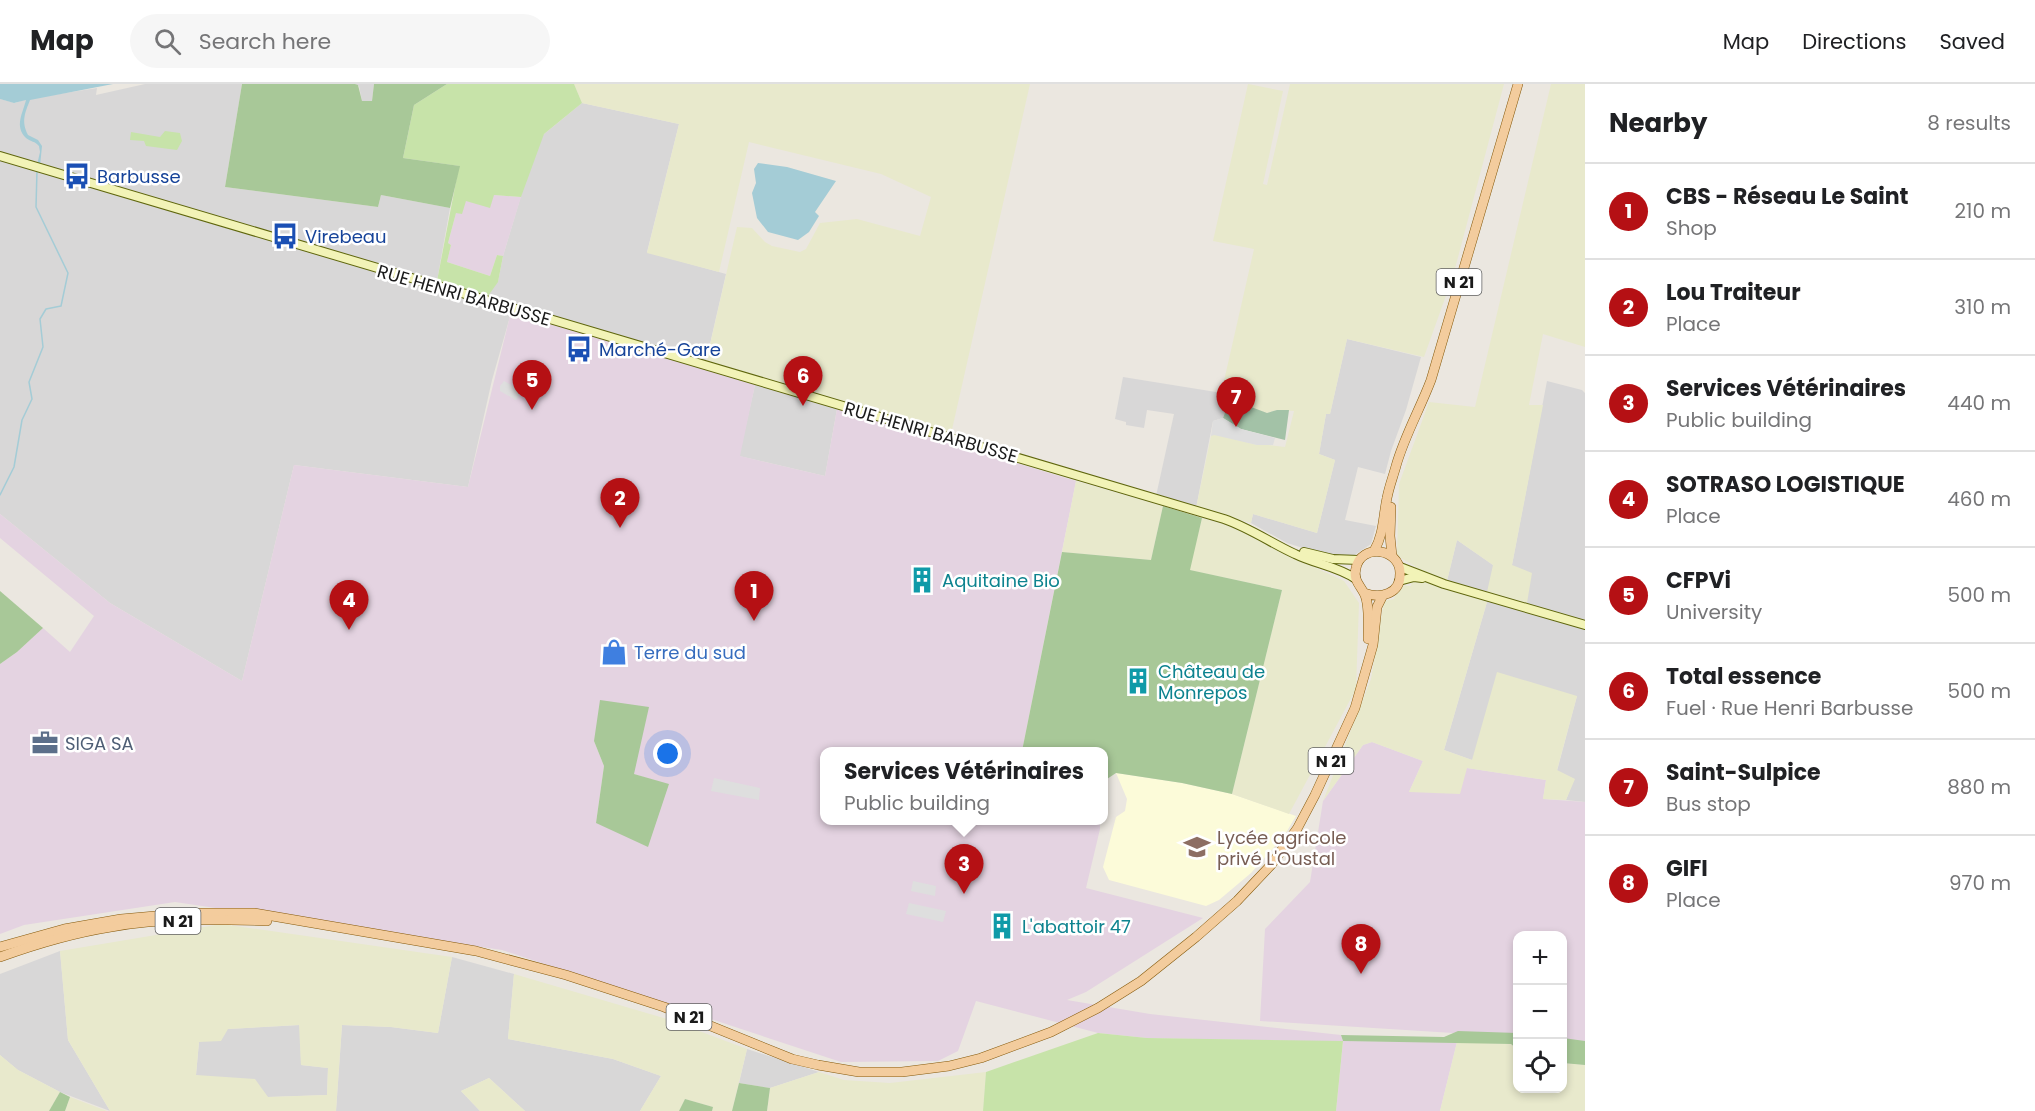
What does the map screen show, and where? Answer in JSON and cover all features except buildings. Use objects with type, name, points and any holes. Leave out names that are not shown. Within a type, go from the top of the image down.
[{"type":"main road","name":"N 21","points":[[1374,551],[1379,543],[1386,499],[1403,446],[1431,380],[1518,84]]},
{"type":"main road","name":"RUE HENRI BARBUSSE","points":[[0,156],[1224,519],[1244,526],[1294,554],[1344,572],[1356,579]]},
{"type":"main road","name":"N 21","points":[[1392,556],[1390,536],[1393,478]]},
{"type":"main road","name":"RUE HENRI BARBUSSE","points":[[1272,541],[1322,557],[1347,561],[1359,560]]},
{"type":"main road","points":[[1400,567],[1399,581],[1390,594],[1374,597],[1364,593],[1359,587],[1355,570],[1359,560],[1374,551],[1383,551],[1392,556],[1400,567],[1431,579],[1585,625]]},
{"type":"main road","points":[[1399,581],[1414,577],[1431,579]]},
{"type":"main road","name":"N 21","points":[[1364,593],[1368,635],[1365,673]]},
{"type":"main road","name":"N 21","points":[[0,947],[64,929],[148,915],[254,913],[476,951],[566,975],[664,1007],[792,1059],[842,1070],[902,1072],[949,1066],[981,1058],[1062,1027],[1141,981],[1237,901],[1276,858],[1297,829],[1315,795],[1355,708],[1373,645],[1377,607],[1382,597]]},
{"type":"main road","name":"N 21","points":[[0,957],[60,938],[132,924],[199,920],[297,922]]},
{"type":"shaded area","points":[[145,84],[242,84],[225,187],[378,207],[381,195],[450,208],[437,281],[498,282],[503,256],[538,139],[582,103],[679,124],[647,252],[726,274],[704,370],[511,313],[492,380],[468,487],[294,465],[242,681],[110,603],[0,514],[0,99],[15,103],[97,88],[96,95]]},
{"type":"shaded area","points":[[242,84],[355,84],[358,85],[362,101],[372,101],[374,84],[447,84],[414,105],[403,158],[460,166],[450,208],[381,195],[378,207],[225,187]]},
{"type":"shaded area","points":[[355,84],[374,84],[372,101],[362,101],[359,86]]},
{"type":"shaded area","points":[[574,84],[1030,84],[951,434],[706,362],[737,227],[752,228],[772,246],[800,252],[806,249],[820,223],[857,219],[920,236],[931,197],[881,174],[749,142],[719,272],[647,253],[679,124],[582,103]]},
{"type":"shaded area","points":[[1248,84],[1283,91],[1263,184],[1267,185],[1290,84],[1504,84],[1453,276],[1424,357],[1347,339],[1330,414],[1326,414],[1319,454],[1335,460],[1317,533],[1253,514],[1251,523],[1196,508],[1211,436],[1214,434],[1257,445],[1285,447],[1294,411],[1277,410],[1267,413],[1250,408],[1221,394],[1254,249],[1213,241]]},
{"type":"shaded area","points":[[1551,84],[1585,84],[1585,347],[1543,334],[1529,405],[1543,405],[1512,565],[1532,573],[1527,603],[1487,592],[1493,565],[1457,540],[1446,585],[1487,602],[1444,750],[1472,760],[1497,672],[1577,696],[1557,770],[1575,779],[1566,800],[1543,799],[1546,780],[1467,768],[1460,794],[1409,792],[1423,761],[1372,742],[1363,745],[1323,801],[1371,679],[1384,601],[1394,599],[1399,585],[1411,586],[1415,566],[1397,556],[1399,484],[1429,402],[1475,407]]},
{"type":"shaded area","points":[[494,195],[521,197],[503,256],[497,255],[490,276],[447,262],[451,245],[448,243],[456,213],[466,201]]},
{"type":"shaded area","points":[[511,312],[755,385],[740,456],[825,476],[837,409],[1076,481],[1023,747],[820,747],[820,825],[1100,825],[1086,888],[1203,918],[1086,992],[1067,1000],[1150,1014],[1341,1035],[1343,1041],[1457,1042],[1440,1111],[1336,1111],[1343,1042],[1147,1038],[1098,1033],[976,1001],[958,1051],[938,1061],[841,1062],[502,950],[175,902],[24,925],[0,934],[0,664],[43,628],[70,652],[94,616],[0,538],[0,514],[110,603],[242,681],[294,465],[468,487]],"holes":[[[594,741],[634,774],[669,785],[596,823],[604,766]]]},
{"type":"shaded area","points":[[1347,339],[1421,357],[1385,474],[1358,467],[1345,520],[1376,526],[1371,544],[1350,558],[1328,556],[1287,543],[1251,523],[1253,514],[1317,533],[1335,460],[1319,454],[1326,414],[1330,414]]},
{"type":"shaded area","points":[[1123,377],[1216,392],[1230,399],[1223,418],[1213,421],[1196,508],[1156,496],[1174,414],[1147,410],[1144,428],[1126,425],[1126,422],[1115,419]]},
{"type":"shaded area","points":[[504,381],[522,391],[516,400],[500,391],[500,386]]},
{"type":"shaded area","points":[[1547,381],[1582,390],[1585,393],[1585,802],[1566,800],[1574,779],[1557,771],[1577,696],[1472,760],[1444,750],[1487,602],[1446,585],[1457,540],[1493,565],[1512,565]]},
{"type":"shaded area","points":[[755,385],[837,409],[825,476],[739,456]]},
{"type":"shaded area","points":[[1230,399],[1267,413],[1289,410],[1285,440],[1241,429],[1223,418]]},
{"type":"shaded area","points":[[1223,418],[1241,429],[1275,438],[1273,445],[1257,445],[1211,436],[1213,421]]},
{"type":"shaded area","points":[[1076,481],[1163,506],[1151,560],[1062,552]]},
{"type":"shaded area","points":[[1163,506],[1202,518],[1190,570],[1282,590],[1232,794],[1182,783],[1116,773],[1108,778],[1108,747],[1023,747],[1062,552],[1151,560]]},
{"type":"shaded area","points":[[1202,518],[1240,529],[1344,581],[1359,603],[1356,689],[1289,814],[1232,794],[1282,590],[1189,570]]},
{"type":"shaded area","points":[[0,591],[43,628],[0,664]]},
{"type":"shaded area","points":[[600,700],[649,707],[634,774],[669,784],[648,847],[596,823],[604,766],[594,741]]},
{"type":"shaded area","points":[[1372,742],[1423,761],[1409,792],[1467,768],[1546,780],[1543,799],[1585,802],[1585,1043],[1567,1041],[1567,931],[1513,931],[1513,1037],[1260,1021],[1265,929],[1310,882],[1323,801],[1363,745]]},
{"type":"shaded area","points":[[1116,773],[1182,783],[1232,794],[1296,816],[1284,836],[1251,873],[1219,900],[1206,906],[1109,880],[1103,867],[1116,817],[1125,811],[1127,799]]},
{"type":"shaded area","points":[[714,778],[760,788],[759,800],[711,791]]},
{"type":"shaded area","points":[[913,881],[936,886],[935,896],[911,891]]},
{"type":"shaded area","points":[[909,903],[946,911],[943,922],[906,914]]},
{"type":"shaded area","points":[[222,924],[452,957],[438,1033],[391,1027],[342,1025],[336,1111],[110,1111],[68,1040],[60,951]],"holes":[[[299,1025],[301,1065],[328,1068],[327,1095],[268,1097],[255,1079],[196,1075],[199,1042],[221,1041],[228,1029]]]},
{"type":"shaded area","points":[[60,951],[68,1040],[110,1111],[60,1092],[18,1070],[0,1055],[0,974]]},
{"type":"shaded area","points":[[452,957],[514,974],[508,1039],[613,1059],[661,1076],[640,1111],[525,1111],[489,1078],[461,1091],[480,1111],[336,1111],[342,1025],[391,1027],[438,1033]]},
{"type":"shaded area","points":[[514,974],[667,1019],[747,1049],[732,1111],[712,1111],[713,1107],[685,1099],[679,1111],[640,1111],[661,1076],[613,1059],[508,1039]]},
{"type":"shaded area","points":[[300,1025],[301,1065],[328,1068],[327,1095],[268,1097],[196,1075],[199,1042],[227,1029]]},
{"type":"shaded area","points":[[1458,1031],[1513,1033],[1513,1046],[1343,1041],[1341,1035],[1444,1037]]},
{"type":"shaded area","points":[[1567,1039],[1585,1041],[1585,1065],[1567,1063]]},
{"type":"shaded area","points":[[1457,1042],[1513,1046],[1513,1093],[1567,1093],[1567,1063],[1585,1065],[1585,1111],[1440,1111]]},
{"type":"shaded area","points":[[747,1049],[819,1072],[770,1088],[739,1083]]},
{"type":"shaded area","points":[[0,1055],[18,1070],[60,1092],[49,1111],[0,1111]]},
{"type":"shaded area","points":[[819,1072],[844,1080],[890,1083],[986,1072],[983,1111],[767,1111],[770,1088]]},
{"type":"shaded area","points":[[489,1078],[525,1111],[480,1111],[461,1091]]},
{"type":"shaded area","points":[[739,1083],[770,1088],[767,1111],[732,1111]]},
{"type":"shaded area","points":[[60,1092],[70,1097],[65,1111],[49,1111]]},
{"type":"shaded area","points":[[70,1097],[107,1111],[65,1111]]},
{"type":"shaded area","points":[[685,1099],[713,1107],[712,1111],[679,1111]]},
{"type":"green space","points":[[447,84],[574,84],[582,103],[544,134],[521,197],[494,195],[490,208],[466,201],[462,214],[456,213],[448,243],[451,245],[447,262],[490,276],[497,255],[503,256],[498,282],[488,296],[437,281],[459,166],[403,158],[414,105]]},
{"type":"green space","points":[[165,131],[180,133],[182,141],[177,150],[146,146],[144,141],[130,140],[131,132],[160,137]]},
{"type":"green space","points":[[1098,1033],[1147,1038],[1343,1041],[1336,1111],[983,1111],[986,1072]]},
{"type":"water","points":[[0,84],[113,84],[30,100],[24,121],[28,135],[38,140],[42,146],[40,166],[37,165],[39,146],[26,138],[21,129],[20,119],[26,100],[14,103],[0,99]]},
{"type":"water","points":[[758,163],[787,167],[836,181],[815,212],[819,216],[809,232],[798,240],[768,232],[757,218],[752,193],[756,183],[754,169]]},
{"type":"waterway","points":[[0,495],[14,467],[22,420],[32,399],[29,382],[43,347],[40,319],[46,309],[61,306],[68,273],[36,207],[37,170]]},
{"type":"place","name":"Barbusse","points":[[77,176]]},
{"type":"place","name":"Virebeau","points":[[285,236]]},
{"type":"place","name":"Marché-Gare","points":[[579,349]]},
{"type":"place","name":"Total essence","points":[[803,406]]},
{"type":"place","name":"CFPVi","points":[[532,410]]},
{"type":"place","name":"Saint-Sulpice","points":[[1236,427]]},
{"type":"place","name":"Lou Traiteur","points":[[620,528]]},
{"type":"place","name":"Aquitaine Bio","points":[[922,580]]},
{"type":"place","name":"CBS - Réseau Le Saint","points":[[754,621]]},
{"type":"place","name":"SOTRASO LOGISTIQUE","points":[[349,630]]},
{"type":"place","name":"Terre du sud","points":[[614,652]]},
{"type":"place","name":"Château de Monrepos","points":[[1138,681]]},
{"type":"place","name":"SIGA SA","points":[[45,743]]},
{"type":"place","name":"Lycée agricole privé L'Oustal","points":[[1197,847]]},
{"type":"place","name":"Services Vétérinaires","points":[[964,894]]},
{"type":"place","name":"L'abattoir 47","points":[[1002,926]]},
{"type":"place","name":"GIFI","points":[[1361,974]]}]
